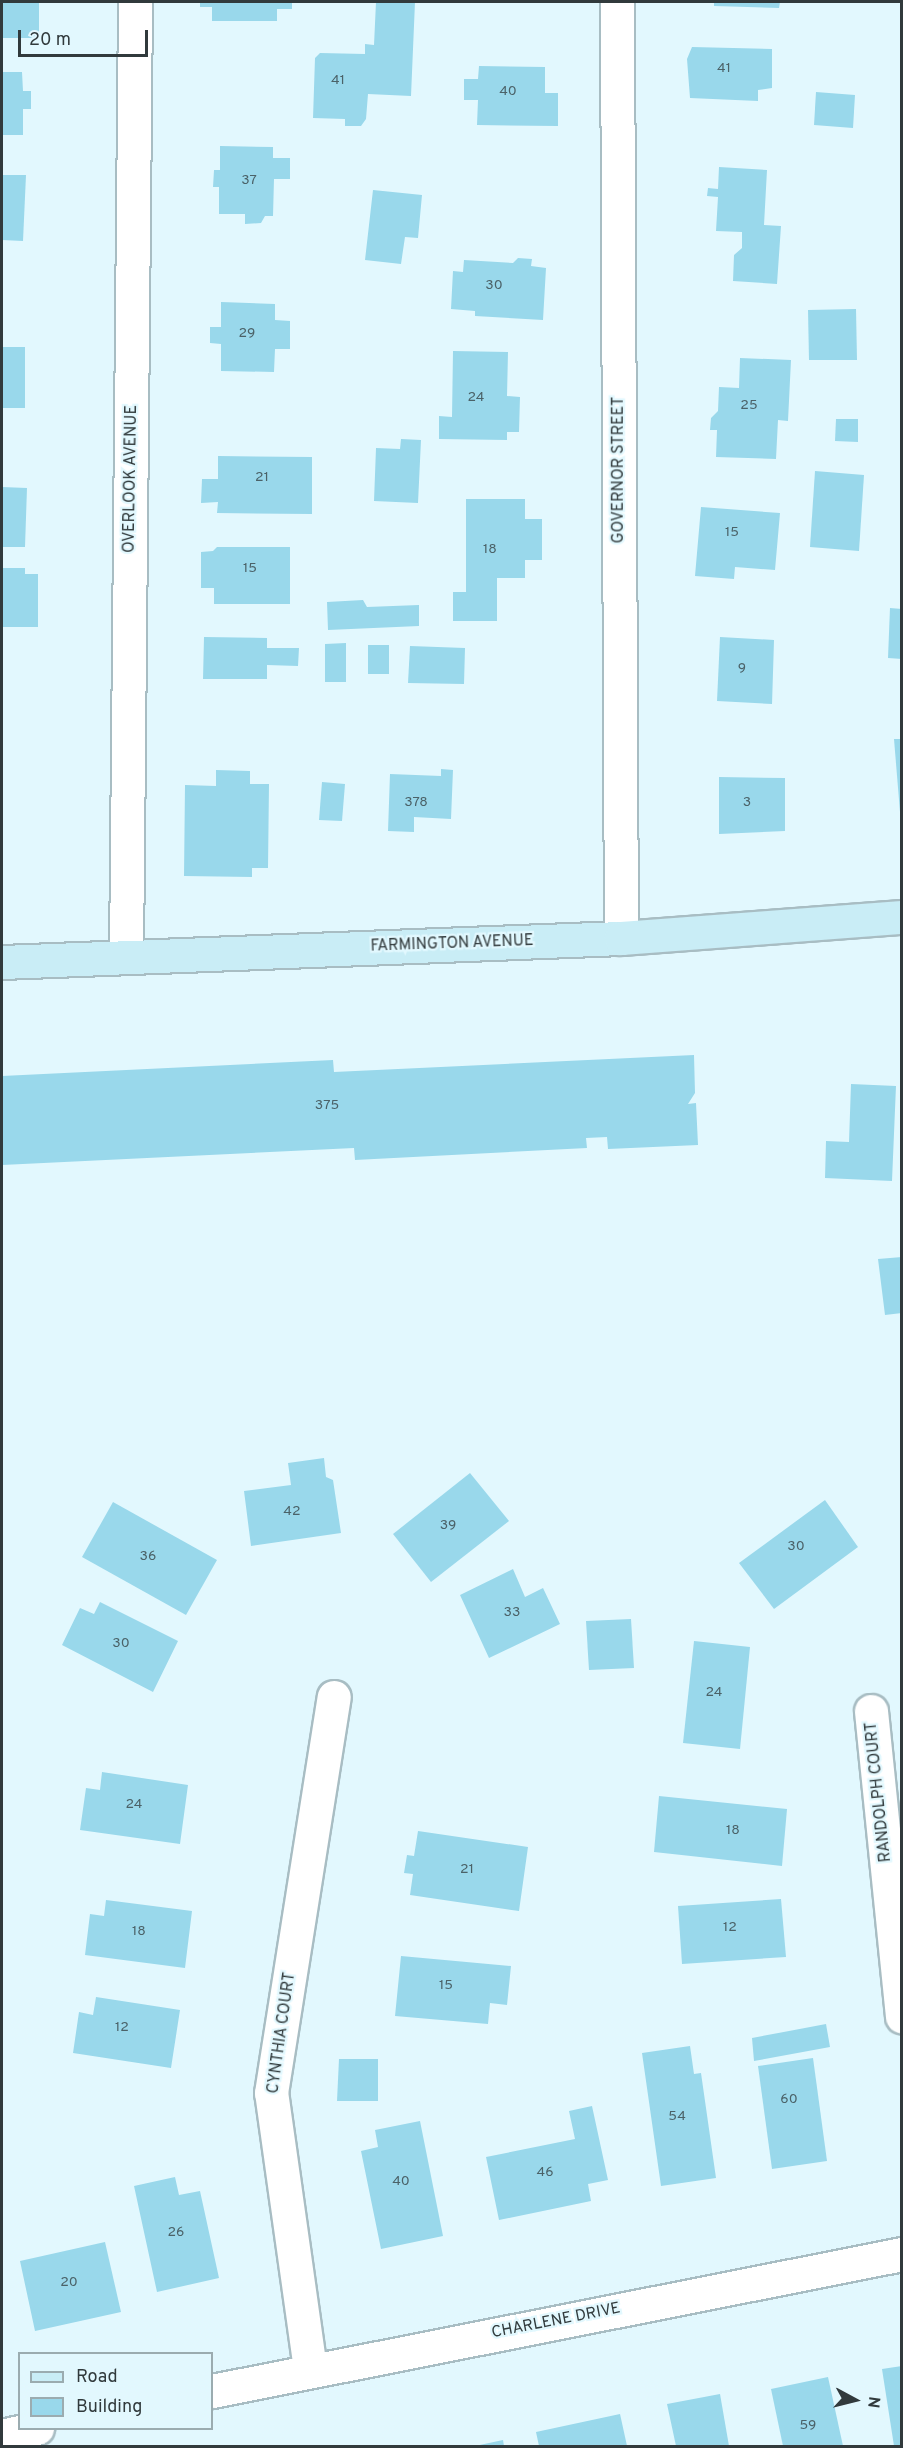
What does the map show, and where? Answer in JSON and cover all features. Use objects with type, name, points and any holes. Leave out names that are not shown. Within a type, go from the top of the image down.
[{"type":"main road","name":"FARMINGTON AVENUE","points":[[2,962],[621,938],[902,917]]},
{"type":"street","name":"OVERLOOK AVENUE","points":[[126,957],[135,2]]},
{"type":"street","name":"GOVERNOR STREET","points":[[617,2],[621,938]]},
{"type":"street","name":"CYNTHIA COURT","points":[[310,2369],[271,2093],[334,1697]]},
{"type":"street","name":"RANDOLPH COURT","points":[[871,1711],[902,2016]]},
{"type":"street","name":"CHARLENE DRIVE","points":[[213,2391],[310,2369],[902,2254]]},
{"type":"street","points":[[2,2436],[28,2430]]},
{"type":"building","points":[[2,2],[39,2],[39,38],[2,38]]},
{"type":"building","points":[[200,2],[292,2],[292,9],[277,9],[277,21],[212,21],[212,7],[200,7]]},
{"type":"building","points":[[376,2],[415,2],[411,96],[368,94],[366,119],[361,126],[345,126],[345,119],[313,118],[315,58],[320,53],[365,54],[365,44],[374,45]]},
{"type":"building","points":[[714,2],[780,2],[779,8],[714,6]]},
{"type":"building","points":[[692,47],[772,49],[772,88],[758,90],[758,101],[690,98],[687,59]]},
{"type":"building","points":[[479,66],[545,67],[545,93],[558,93],[558,126],[477,125],[478,100],[464,100],[464,79],[478,79]]},
{"type":"building","points":[[2,72],[22,72],[23,91],[31,91],[31,109],[23,109],[23,135],[2,135]]},
{"type":"building","points":[[816,92],[855,95],[853,128],[814,125]]},
{"type":"building","points":[[220,146],[273,147],[273,158],[290,158],[290,179],[274,179],[273,216],[265,216],[261,223],[245,224],[245,214],[219,214],[219,187],[213,187],[214,170],[220,170]]},
{"type":"building","points":[[719,167],[767,170],[764,225],[781,226],[777,284],[733,281],[734,255],[742,248],[742,232],[716,231],[718,197],[707,196],[708,188],[718,189]]},
{"type":"building","points":[[2,175],[26,175],[23,241],[2,240]]},
{"type":"building","points":[[373,190],[422,195],[418,238],[405,237],[401,264],[365,260]]},
{"type":"building","points":[[518,258],[532,259],[531,266],[546,268],[543,320],[475,316],[475,311],[451,309],[453,271],[463,272],[464,260],[513,263]]},
{"type":"building","points":[[221,302],[275,304],[275,320],[290,321],[290,349],[275,349],[274,372],[221,371],[221,344],[210,343],[210,327],[221,327]]},
{"type":"building","points":[[856,309],[857,360],[809,360],[808,310]]},
{"type":"building","points":[[2,347],[25,347],[25,408],[2,408]]},
{"type":"building","points":[[453,351],[508,352],[507,396],[520,397],[519,432],[507,432],[507,440],[439,439],[439,416],[452,417]]},
{"type":"building","points":[[740,358],[791,360],[788,421],[778,420],[776,459],[716,457],[717,430],[710,430],[711,418],[718,411],[719,387],[739,388]]},
{"type":"building","points":[[836,419],[858,419],[858,442],[835,441]]},
{"type":"building","points":[[401,439],[421,440],[418,503],[374,501],[376,448],[400,449]]},
{"type":"building","points":[[218,456],[312,457],[312,514],[217,513],[218,502],[201,503],[202,479],[218,479]]},
{"type":"building","points":[[815,471],[864,475],[859,551],[810,547]]},
{"type":"building","points":[[2,487],[27,488],[25,547],[2,547]]},
{"type":"building","points":[[466,499],[525,499],[525,519],[542,519],[542,560],[525,560],[525,578],[497,578],[497,621],[453,621],[453,592],[466,592]]},
{"type":"building","points":[[701,507],[780,513],[775,570],[735,567],[734,579],[695,576]]},
{"type":"building","points":[[217,547],[290,547],[290,604],[214,604],[214,588],[201,588],[201,552],[213,551]]},
{"type":"building","points":[[2,568],[25,568],[25,574],[38,574],[38,627],[2,627]]},
{"type":"building","points":[[363,600],[367,607],[419,605],[419,626],[328,630],[327,602]]},
{"type":"building","points":[[890,608],[902,609],[902,659],[888,658]]},
{"type":"building","points":[[204,637],[267,638],[267,648],[299,648],[298,666],[267,665],[267,679],[203,679]]},
{"type":"building","points":[[720,637],[774,640],[772,704],[717,701]]},
{"type":"building","points":[[346,643],[346,682],[325,682],[325,644]]},
{"type":"building","points":[[368,645],[389,645],[389,674],[368,674]]},
{"type":"building","points":[[410,646],[465,648],[464,684],[408,683]]},
{"type":"building","points":[[894,739],[902,739],[902,812],[900,812]]},
{"type":"building","points":[[441,769],[453,770],[451,819],[414,817],[414,832],[388,831],[390,774],[441,776]]},
{"type":"building","points":[[216,770],[250,771],[250,784],[269,784],[268,868],[252,868],[252,877],[184,876],[185,785],[216,786]]},
{"type":"building","points":[[719,777],[785,778],[785,831],[719,834]]},
{"type":"building","points":[[322,782],[345,784],[342,821],[319,820]]},
{"type":"building","points":[[694,1055],[695,1093],[688,1104],[696,1103],[698,1145],[608,1149],[607,1137],[586,1138],[587,1148],[355,1160],[354,1148],[2,1165],[2,1076],[333,1060],[334,1072]]},
{"type":"building","points":[[851,1084],[896,1086],[892,1181],[825,1178],[826,1141],[849,1142]]},
{"type":"building","points":[[902,1257],[902,1313],[885,1315],[878,1259]]},
{"type":"building","points":[[324,1458],[326,1477],[333,1480],[341,1533],[251,1546],[244,1491],[291,1485],[288,1463]]},
{"type":"building","points":[[470,1473],[509,1521],[431,1582],[393,1534]]},
{"type":"building","points":[[825,1500],[858,1547],[774,1609],[739,1563]]},
{"type":"building","points":[[113,1502],[217,1560],[186,1615],[82,1557]]},
{"type":"building","points":[[513,1569],[525,1597],[543,1588],[560,1624],[489,1658],[460,1595]]},
{"type":"building","points":[[100,1602],[178,1641],[153,1692],[62,1645],[80,1608],[94,1614]]},
{"type":"building","points":[[631,1619],[634,1668],[589,1670],[586,1621]]},
{"type":"building","points":[[694,1641],[750,1647],[740,1749],[683,1743]]},
{"type":"building","points":[[102,1772],[188,1785],[180,1844],[80,1830],[86,1788],[100,1790]]},
{"type":"building","points":[[659,1796],[787,1809],[782,1866],[654,1852]]},
{"type":"building","points":[[418,1831],[528,1847],[519,1911],[410,1895],[413,1874],[404,1873],[407,1855],[414,1856]]},
{"type":"building","points":[[781,1899],[786,1957],[682,1964],[678,1906]]},
{"type":"building","points":[[106,1900],[192,1911],[185,1968],[85,1955],[90,1914],[104,1916]]},
{"type":"building","points":[[401,1956],[511,1966],[507,2005],[490,2003],[488,2024],[395,2016]]},
{"type":"building","points":[[96,1997],[180,2010],[171,2068],[73,2053],[79,2012],[93,2015]]},
{"type":"building","points":[[826,2024],[830,2047],[754,2061],[752,2038]]},
{"type":"building","points":[[690,2046],[694,2074],[701,2073],[716,2178],[661,2186],[642,2053]]},
{"type":"building","points":[[813,2058],[827,2161],[772,2169],[758,2066]]},
{"type":"building","points":[[339,2059],[378,2059],[378,2101],[337,2101]]},
{"type":"building","points":[[592,2106],[608,2180],[588,2184],[591,2201],[499,2220],[486,2157],[575,2139],[569,2111]]},
{"type":"building","points":[[420,2121],[443,2236],[381,2249],[361,2151],[378,2147],[375,2130]]},
{"type":"building","points":[[175,2177],[179,2195],[200,2191],[219,2278],[157,2292],[134,2186]]},
{"type":"building","points":[[105,2242],[121,2312],[35,2331],[20,2261]]},
{"type":"building","points":[[902,2366],[902,2446],[894,2446],[882,2369]]},
{"type":"building","points":[[828,2377],[843,2446],[783,2446],[771,2389]]},
{"type":"building","points":[[720,2394],[729,2446],[676,2446],[667,2404]]},
{"type":"building","points":[[620,2414],[627,2446],[539,2446],[536,2432]]},
{"type":"building","points":[[503,2440],[504,2446],[475,2446]]}]
